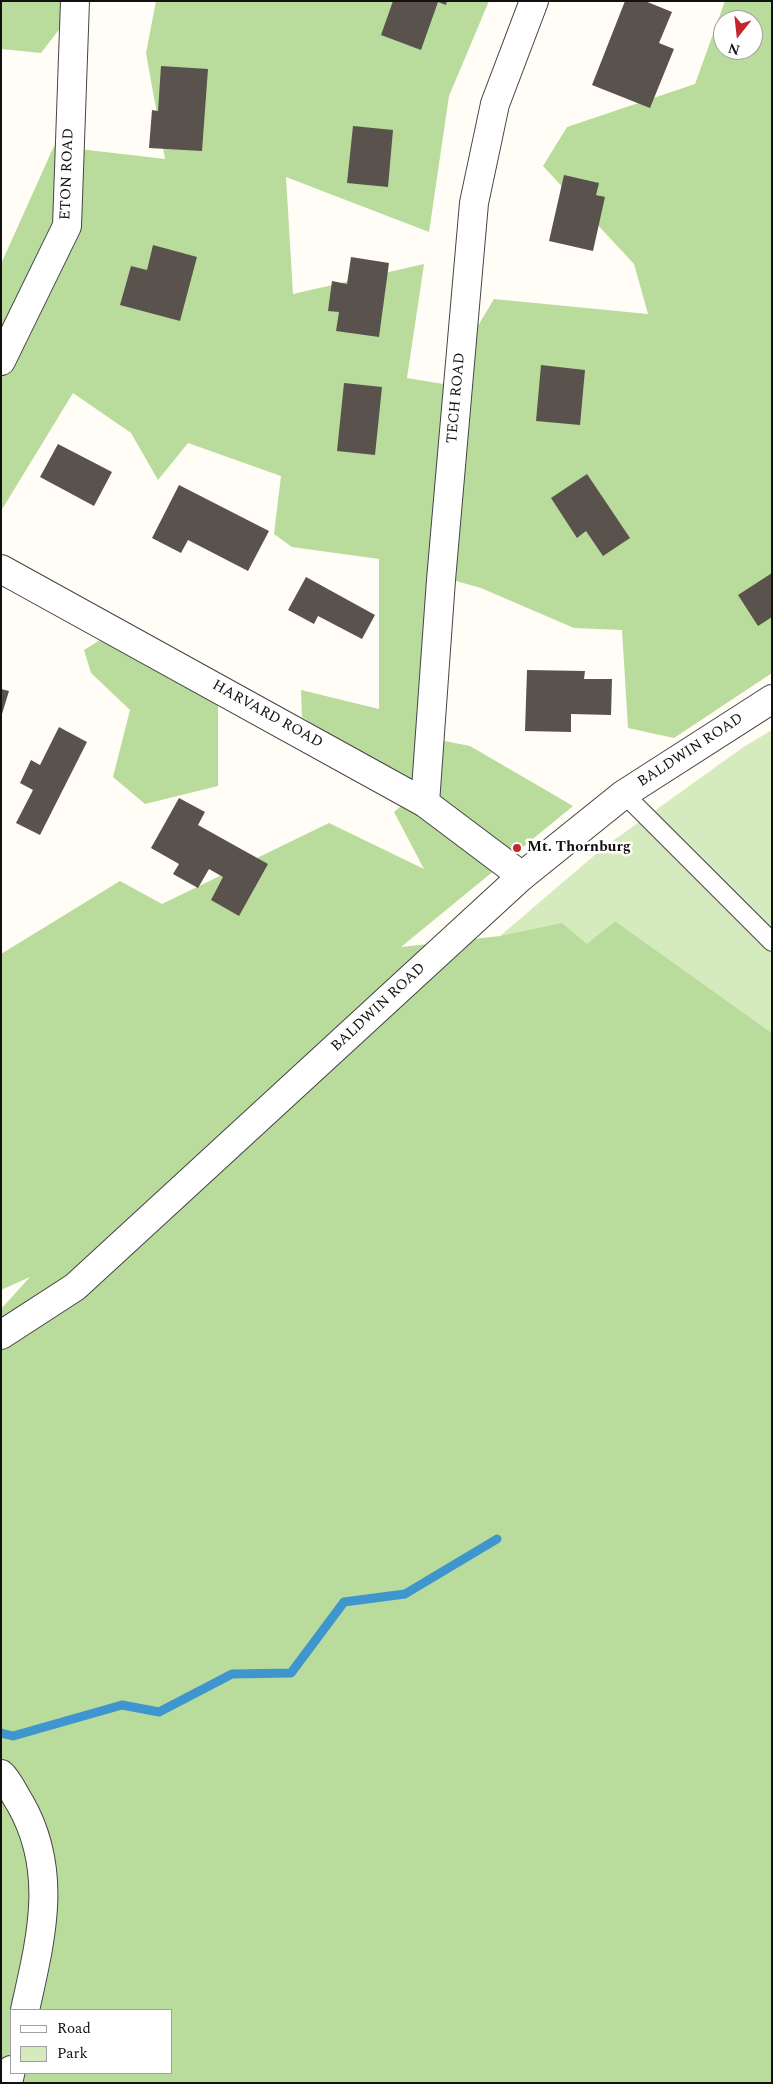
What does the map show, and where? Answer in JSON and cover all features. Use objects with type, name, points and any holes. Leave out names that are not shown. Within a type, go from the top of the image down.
[{"type":"street","name":"ETON ROAD","points":[[1,361],[67,226],[75,1]]},
{"type":"street","name":"TECH ROAD","points":[[425,803],[441,580],[474,203],[495,104],[534,1]]},
{"type":"street","name":"HARVARD ROAD","points":[[1,570],[425,803],[522,876]]},
{"type":"street","name":"BALDWIN ROAD","points":[[1,1335],[75,1287],[522,876],[624,794],[772,699]]},
{"type":"street","points":[[1,1774],[31,1823],[44,1869],[44,1906],[35,1965],[25,2009]]},
{"type":"lane","points":[[624,794],[772,942]]},
{"type":"green space","points":[[1,1],[81,1],[41,53],[1,49]]},
{"type":"green space","points":[[156,1],[489,1],[449,96],[429,232],[286,177],[293,294],[424,264],[407,378],[443,384],[494,299],[648,314],[634,264],[543,166],[567,127],[695,84],[713,34],[713,60],[763,60],[763,10],[722,10],[725,1],[772,1],[772,673],[674,738],[628,728],[622,630],[574,628],[481,588],[431,574],[419,736],[470,746],[573,806],[401,947],[500,936],[562,923],[587,944],[615,921],[772,1033],[772,2083],[1,2083],[1,1309],[30,1277],[1,1290],[1,954],[120,881],[162,904],[329,823],[424,869],[394,812],[418,791],[302,717],[301,690],[379,709],[379,559],[292,547],[274,534],[281,476],[188,443],[158,480],[131,433],[73,393],[1,511],[1,264],[54,146],[165,159],[146,53]]},
{"type":"green space","points":[[105,637],[218,704],[218,786],[145,804],[113,777],[130,710],[91,673],[84,650]]},
{"type":"green space","points":[[772,730],[772,1033],[615,921],[587,945],[500,936],[603,848],[742,748]]},
{"type":"building","points":[[393,1],[447,1],[446,5],[438,2],[421,50],[381,35]]},
{"type":"building","points":[[625,1],[645,1],[672,12],[659,43],[674,49],[650,108],[592,85]]},
{"type":"building","points":[[161,66],[208,69],[202,151],[149,148],[152,110],[158,111]]},
{"type":"building","points":[[353,126],[393,130],[388,187],[347,183]]},
{"type":"building","points":[[564,175],[599,183],[596,195],[605,197],[593,251],[549,241]]},
{"type":"building","points":[[153,245],[197,257],[180,321],[120,305],[131,266],[147,270]]},
{"type":"building","points":[[351,257],[389,263],[379,337],[336,331],[339,312],[328,311],[332,281],[347,284]]},
{"type":"building","points":[[541,365],[585,370],[580,425],[536,421]]},
{"type":"building","points":[[344,383],[382,387],[375,455],[337,451]]},
{"type":"building","points":[[58,444],[112,472],[94,506],[40,477]]},
{"type":"building","points":[[587,474],[630,538],[603,556],[586,531],[577,538],[551,498]]},
{"type":"building","points":[[179,485],[269,531],[248,571],[188,540],[181,553],[152,538]]},
{"type":"building","points":[[772,573],[772,617],[758,626],[738,595]]},
{"type":"building","points":[[306,577],[375,615],[362,639],[318,616],[314,624],[288,610]]},
{"type":"building","points":[[527,670],[585,671],[584,679],[612,679],[611,715],[571,714],[571,732],[525,731]]},
{"type":"building","points":[[1,689],[9,691],[2,714],[1,714]]},
{"type":"building","points":[[59,727],[87,742],[40,835],[16,823],[33,790],[20,783],[31,760],[40,765]]},
{"type":"building","points":[[179,798],[205,812],[198,825],[268,864],[239,916],[211,900],[223,877],[209,869],[198,888],[173,874],[179,864],[151,848]]},
{"type":"waterway","points":[[1,1733],[13,1736],[122,1705],[159,1712],[232,1674],[291,1673],[344,1602],[405,1594],[497,1539]]},
{"type":"place","name":"Mt. Thornburg","points":[[517,848]]}]
